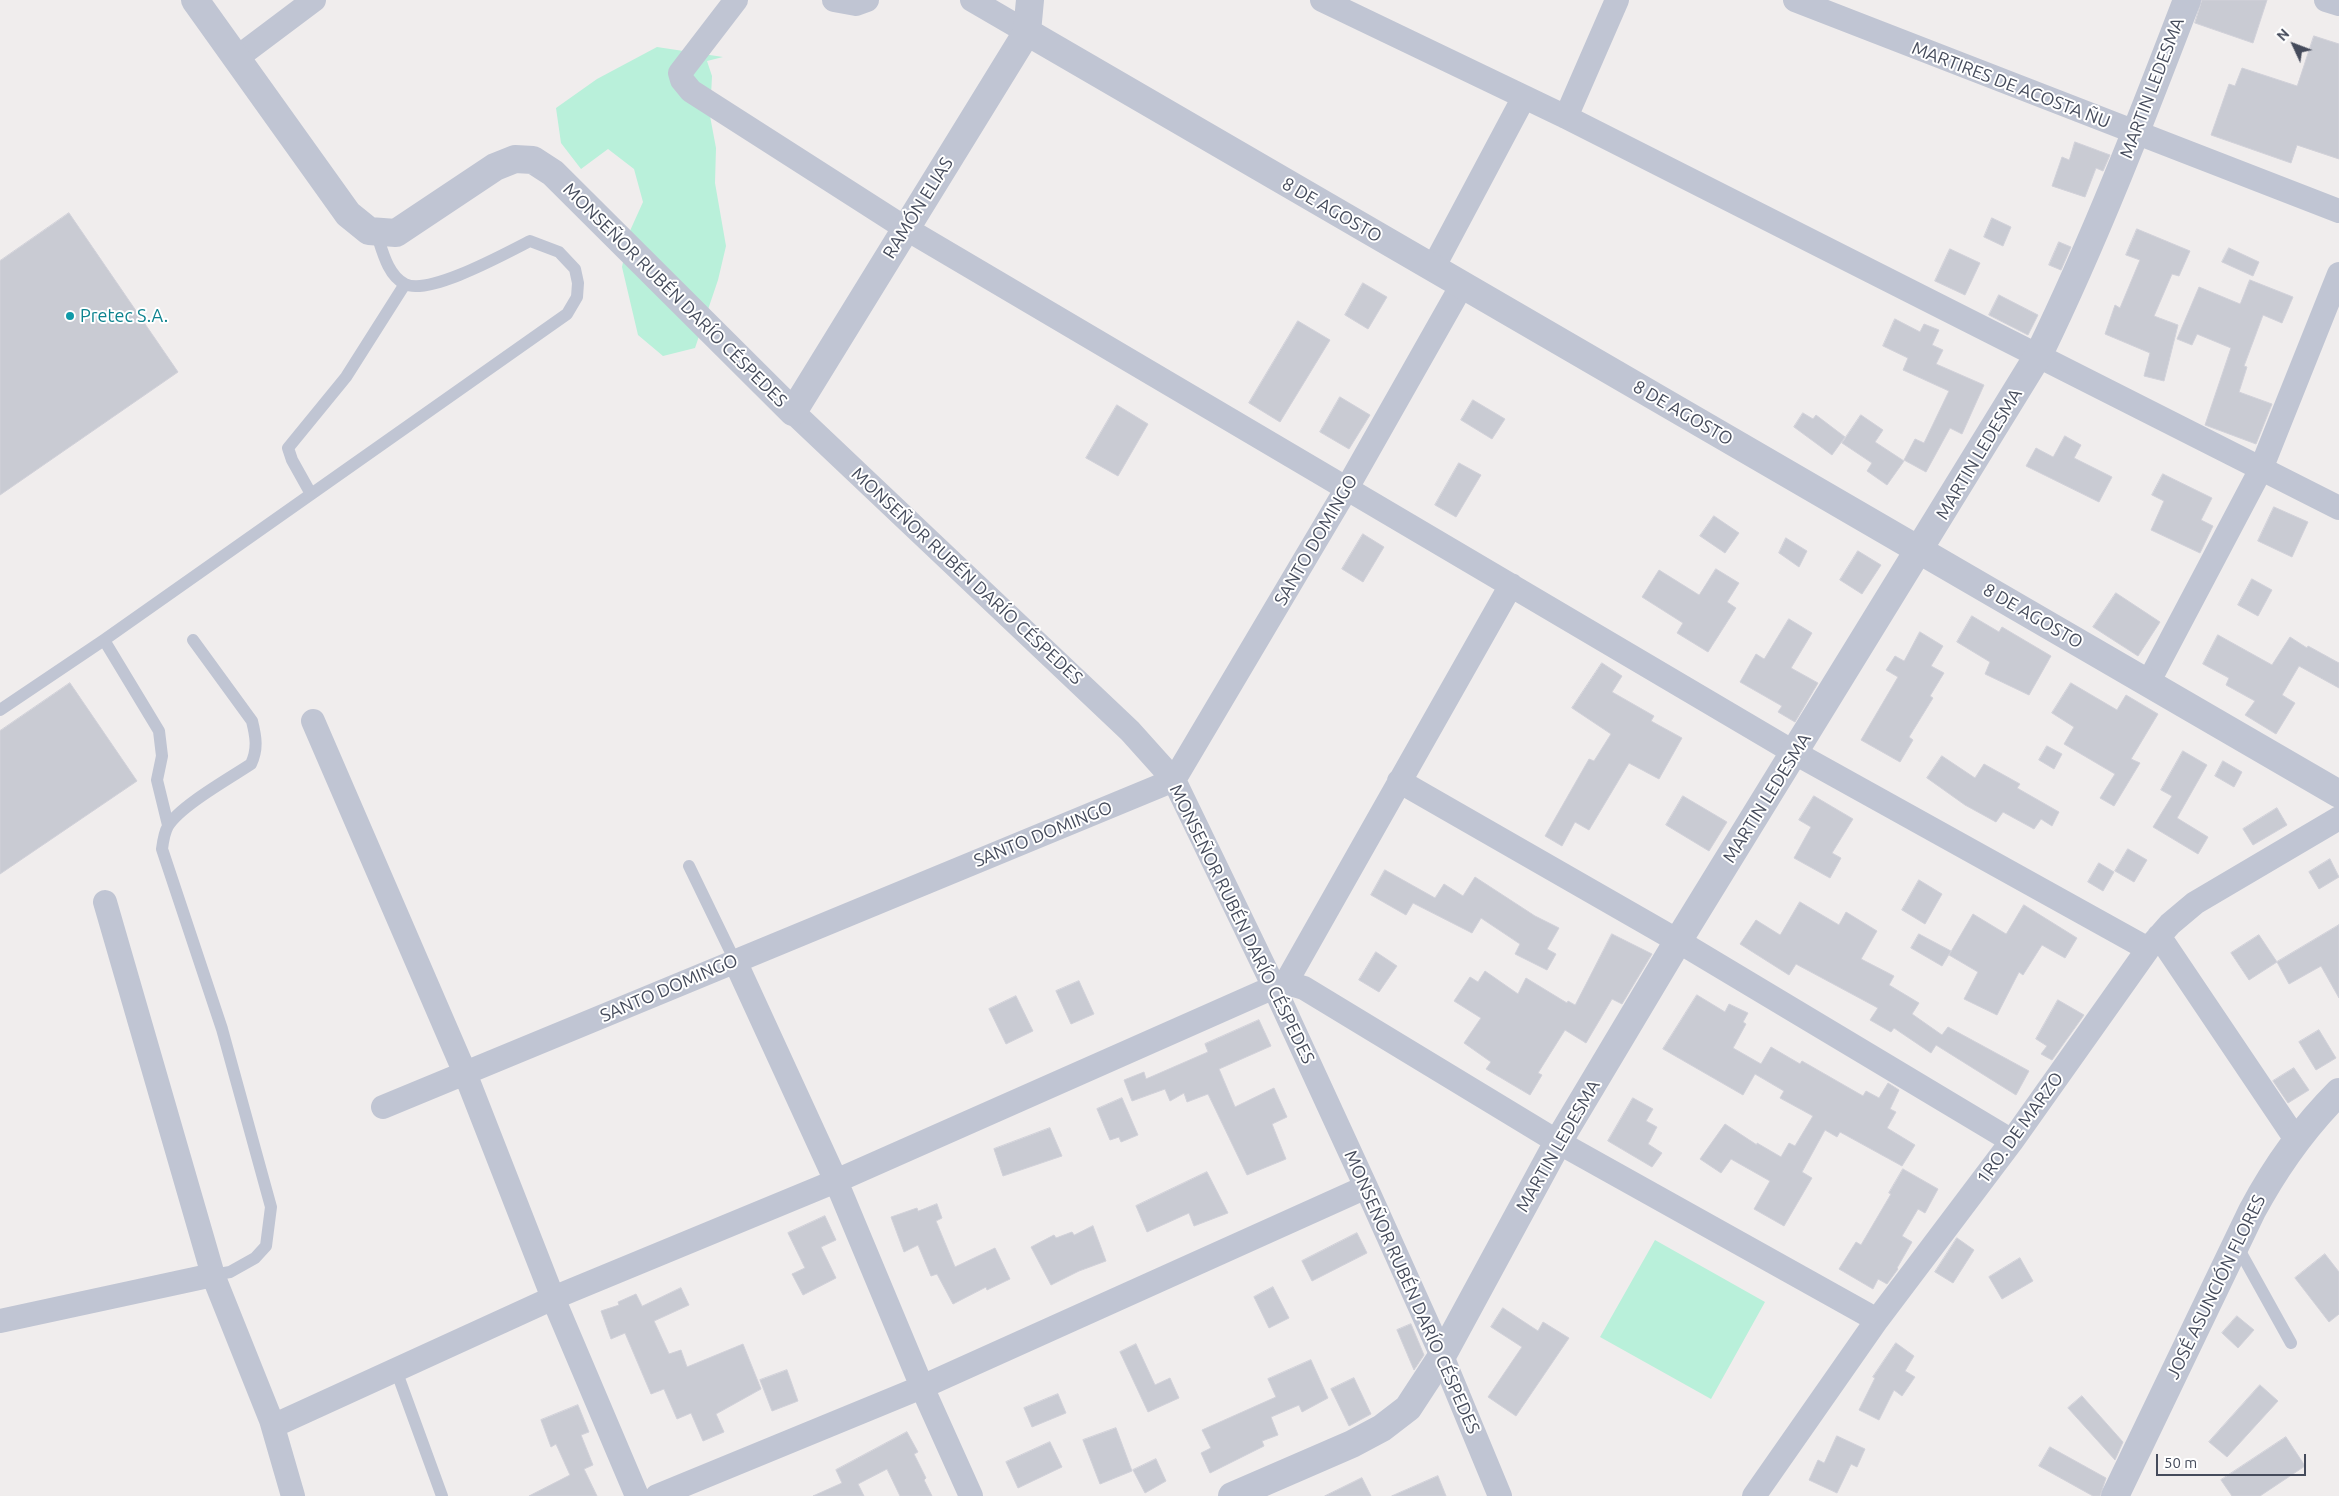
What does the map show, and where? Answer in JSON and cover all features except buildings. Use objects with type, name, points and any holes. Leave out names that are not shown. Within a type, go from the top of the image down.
[{"type":"street","points":[[196,0],[348,214],[369,231],[376,232]]},
{"type":"street","points":[[238,57],[314,0]]},
{"type":"street","points":[[736,0],[680,73],[682,80],[691,91],[905,228],[1794,753],[2153,943],[2297,1141]]},
{"type":"street","points":[[834,0],[856,4],[867,0]]},
{"type":"street","points":[[972,0],[1027,32]]},
{"type":"street","name":"RAMÓN ELIAS","points":[[793,412],[1027,32],[1030,0]]},
{"type":"street","points":[[1322,0],[1566,117],[2039,354],[2339,508]]},
{"type":"street","points":[[1566,117],[1617,0]]},
{"type":"street","name":"MARTIRES DE ACOSTA ÑU","points":[[1794,0],[2339,211]]},
{"type":"street","name":"MARTIN LEDESMA","points":[[1232,1496],[1352,1444],[1382,1428],[1408,1408],[1442,1356],[1558,1142],[1678,941],[1921,550],[2039,354],[2076,277],[2135,133],[2186,0]]},
{"type":"street","points":[[2326,0],[2339,4]]},
{"type":"street","name":"8 DE AGOSTO","points":[[1027,32],[2339,794]]},
{"type":"street","points":[[1433,268],[1524,97]]},
{"type":"street","name":"MONSEÑOR RUBÉN DARÍO CÉSPEDES","points":[[376,232],[396,233],[495,167],[515,159],[533,160],[553,173],[793,412],[1130,730],[1174,780],[1279,986],[1442,1356],[1500,1496]]},
{"type":"street","points":[[2148,683],[2261,469],[2339,274]]},
{"type":"street","name":"SANTO DOMINGO","points":[[383,1107],[1174,780],[1347,488],[1462,285]]},
{"type":"street","points":[[1279,986],[1511,585]]},
{"type":"street","points":[[313,721],[465,1073],[553,1298],[637,1496]]},
{"type":"street","points":[[1399,781],[1678,941],[2012,1140]]},
{"type":"street","name":"1RO. DE MARZO","points":[[1754,1496],[1876,1320],[2012,1140],[2153,943],[2195,903],[2339,818]]},
{"type":"street","points":[[105,902],[213,1275],[273,1426],[293,1496]]},
{"type":"street","points":[[735,961],[836,1181],[922,1387],[971,1496]]},
{"type":"street","points":[[273,1426],[553,1298],[836,1181],[1279,986],[1291,984],[1304,988],[1558,1142],[1876,1320]]},
{"type":"street","name":"JOSÉ ASUNCIÓN FLORES","points":[[2115,1496],[2236,1244],[2272,1174],[2320,1111],[2339,1092]]},
{"type":"street","points":[[657,1496],[922,1387],[1366,1187]]},
{"type":"street","points":[[0,1321],[213,1275]]},
{"type":"lane","points":[[0,710],[104,640],[567,314],[577,297],[578,283],[575,269],[559,252],[530,241],[475,269],[420,287],[405,284],[390,270],[376,232]]},
{"type":"lane","points":[[311,494],[292,460],[288,448],[346,377],[405,284]]},
{"type":"lane","points":[[104,640],[159,731],[162,756],[157,780],[168,825]]},
{"type":"lane","points":[[193,640],[252,721],[256,736],[256,753],[251,764],[179,813],[168,825],[163,837],[162,849],[222,1029],[271,1207],[266,1246],[255,1258],[230,1272],[213,1275]]},
{"type":"lane","points":[[690,866],[735,961]]},
{"type":"lane","points":[[2236,1244],[2290,1343]]},
{"type":"lane","points":[[396,1370],[442,1496]]},
{"type":"green space","points":[[657,47],[723,57],[707,61],[712,76],[710,116],[716,148],[715,183],[726,246],[718,280],[695,348],[663,356],[638,335],[622,267],[629,233],[643,202],[634,169],[608,149],[581,169],[561,143],[556,108],[597,79]]},
{"type":"green space","points":[[1655,1240],[1765,1302],[1711,1399],[1600,1337]]},
{"type":"place","name":"Pretec S.A.","points":[[70,316]]}]
